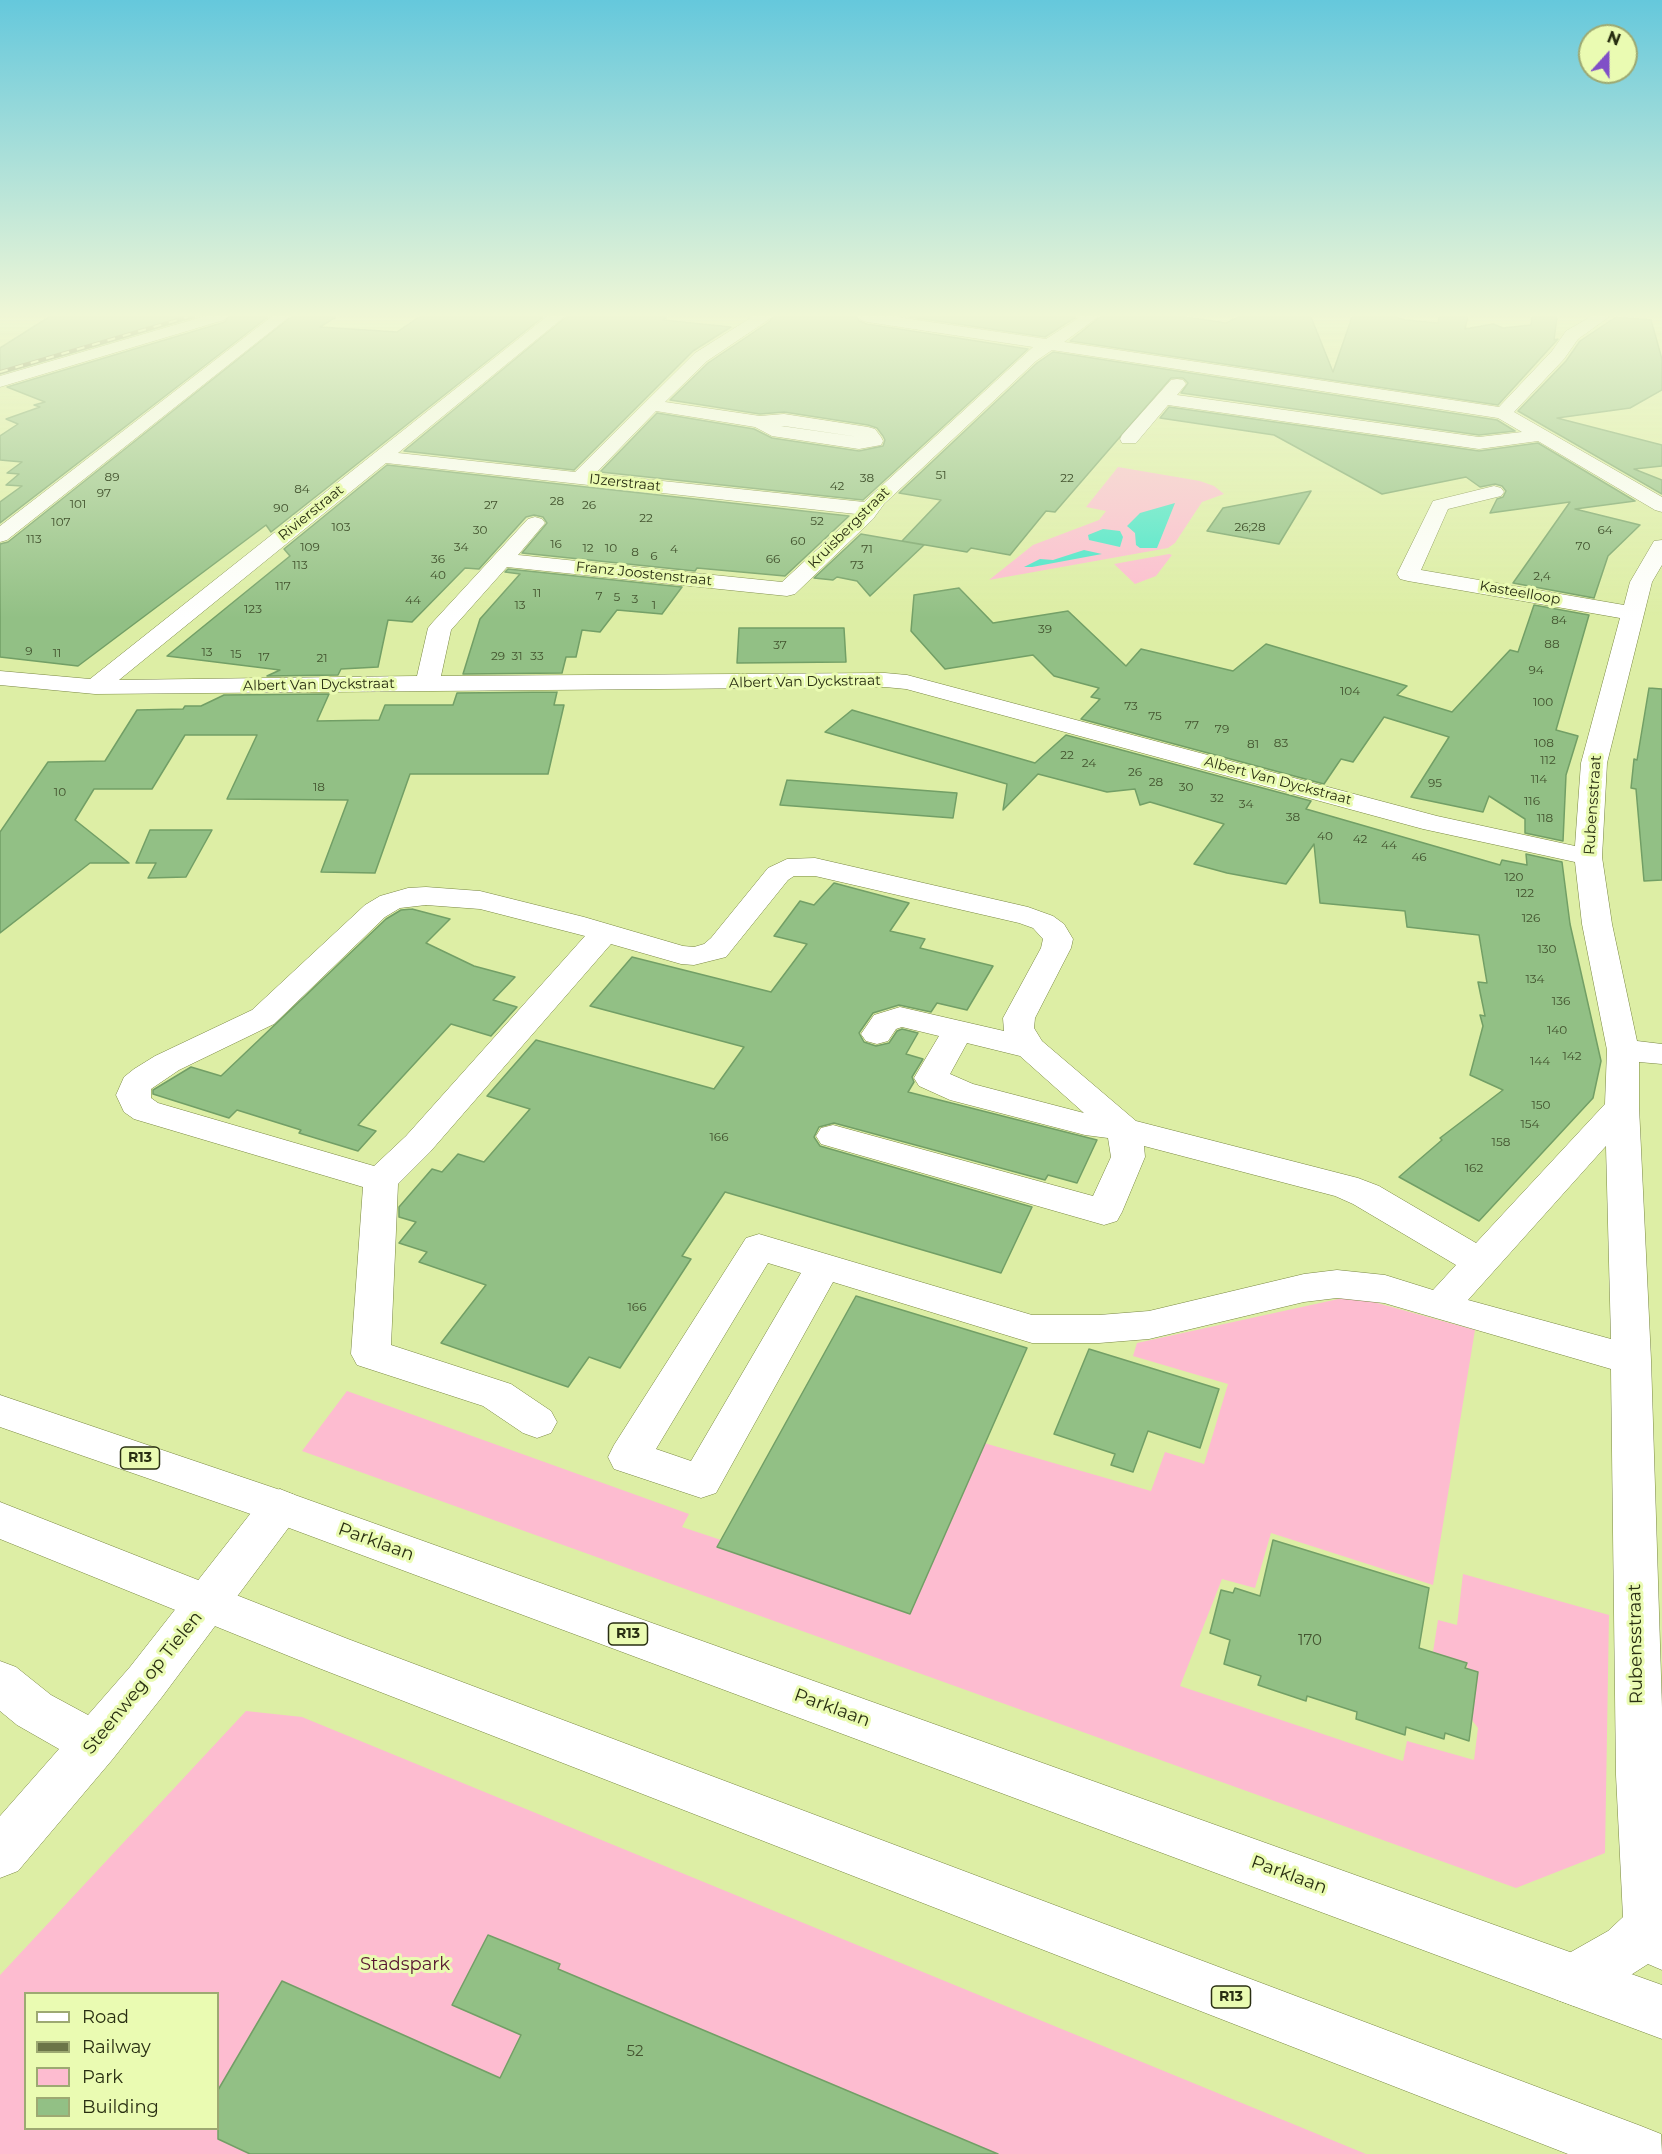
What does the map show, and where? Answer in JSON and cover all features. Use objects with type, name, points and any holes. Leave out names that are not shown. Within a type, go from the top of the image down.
[{"type":"street","points":[[0,536],[152,418]]},
{"type":"street","name":"Rivierstraat","points":[[95,687],[430,418]]},
{"type":"street","points":[[579,478],[639,418]]},
{"type":"street","points":[[731,418],[760,422],[772,430],[859,443],[874,441],[931,450]]},
{"type":"street","name":"Kruisbergstraat","points":[[787,589],[870,509],[876,500],[966,418]]},
{"type":"street","points":[[1129,439],[1147,418]]},
{"type":"street","points":[[1296,418],[1479,443],[1543,435]]},
{"type":"street","points":[[1511,418],[1662,506]]},
{"type":"street","name":"IJzerstraat","points":[[380,457],[870,509]]},
{"type":"street","name":"Kasteelloop","points":[[1494,492],[1440,505],[1408,574],[1633,613]]},
{"type":"street","points":[[427,683],[440,628],[536,523]]},
{"type":"street","name":"Rubensstraat","points":[[1574,1980],[1626,1949],[1656,1936],[1649,1681],[1632,1360],[1622,1107],[1623,1050],[1597,924],[1588,857],[1594,764],[1641,582],[1662,546]]},
{"type":"street","name":"Franz Joostenstraat","points":[[502,560],[787,589]]},
{"type":"street","name":"Albert Van Dyckstraat","points":[[0,678],[95,687],[885,680],[908,682],[1433,823],[1588,857]]},
{"type":"street","points":[[381,1180],[146,1111],[136,1104],[133,1095],[136,1085],[167,1063],[263,1017],[375,911],[390,902],[408,897],[480,900],[574,923],[681,956],[706,954],[722,944],[778,874],[787,868],[799,866],[815,867],[1028,916],[1043,922],[1053,930],[1058,939],[1056,948],[1019,1018],[1018,1028],[1031,1047],[1124,1129],[1128,1157],[1104,1212],[833,1136]]},
{"type":"street","points":[[537,1422],[497,1395],[371,1354],[381,1180],[418,1144],[604,933]]},
{"type":"street","points":[[877,1034],[885,1022],[900,1017],[1031,1047]]},
{"type":"street","points":[[958,1030],[931,1078],[962,1092],[1084,1124],[1124,1129],[1345,1187],[1366,1195],[1480,1262]]},
{"type":"street","points":[[1623,1050],[1662,1054]]},
{"type":"street","points":[[1440,1306],[1622,1107]]},
{"type":"street","points":[[824,1266],[701,1481],[629,1457],[759,1247],[824,1266],[1032,1329],[1099,1329],[1149,1325],[1304,1288],[1337,1284],[1385,1289],[1632,1360]]},
{"type":"street","name":"Parklaan","points":[[0,1411],[280,1507],[1662,2012]]},
{"type":"street","name":"Steenweg op Tielen","points":[[0,1854],[95,1744],[209,1603],[280,1507]]},
{"type":"street","name":"R13","points":[[0,1520],[399,1679],[1641,2154]]},
{"type":"street","points":[[0,1682],[34,1710],[95,1744]]},
{"type":"green space","points":[[1118,467],[1200,481],[1214,486],[1224,494],[1202,502],[1175,543],[1168,548],[989,580],[1033,545],[1099,520],[1106,511],[1086,507]]},
{"type":"green space","points":[[1172,555],[1156,576],[1135,584],[1114,564]]},
{"type":"green space","points":[[1352,1296],[1475,1330],[1433,1585],[1271,1533],[1255,1588],[1222,1579],[1180,1686],[1403,1761],[1407,1741],[1474,1760],[1478,1728],[1472,1720],[1467,1663],[1433,1652],[1438,1620],[1457,1625],[1463,1574],[1609,1615],[1605,1853],[1516,1888],[302,1451],[347,1391],[689,1514],[682,1527],[721,1540],[717,1547],[910,1614],[984,1443],[1151,1491],[1165,1452],[1204,1464],[1228,1384],[1133,1356],[1137,1343]]},
{"type":"green space","name":"Stadspark","points":[[246,1711],[302,1717],[1366,2154],[0,2154],[0,1975]]},
{"type":"water","points":[[1175,503],[1157,548],[1140,548],[1136,545],[1135,533],[1127,526],[1140,513]]},
{"type":"water","points":[[1103,529],[1120,531],[1123,537],[1120,547],[1089,540],[1088,535]]},
{"type":"water","points":[[1084,550],[1102,554],[1024,567],[1040,559],[1053,560]]},
{"type":"building","points":[[137,418],[0,523],[0,502],[22,486],[6,485],[19,474],[7,473],[22,462],[0,460],[0,436],[18,424],[6,419]]},
{"type":"building","points":[[165,418],[416,418],[271,532],[266,525],[78,666],[0,657],[0,544],[8,542]]},
{"type":"building","points":[[444,418],[626,418],[574,470],[404,451]]},
{"type":"building","points":[[653,418],[684,418],[754,429],[772,438],[859,451],[883,446],[885,440],[883,436],[877,428],[820,418],[953,418],[863,500],[600,472]]},
{"type":"building","points":[[979,418],[1137,418],[1055,512],[1046,511],[1010,555],[971,548],[967,552],[902,541],[941,500],[899,493]]},
{"type":"building","points":[[1160,418],[1243,418],[1479,451],[1538,443],[1635,501],[1575,509],[1640,525],[1608,556],[1594,598],[1513,583],[1570,502],[1490,513],[1497,499],[1503,497],[1506,491],[1502,486],[1495,484],[1480,487],[1466,477],[1382,494],[1274,435]]},
{"type":"building","points":[[1355,418],[1481,418],[1497,420],[1515,431],[1479,435]]},
{"type":"building","points":[[1529,418],[1561,418],[1557,418],[1662,445],[1662,466],[1634,469],[1662,480],[1662,494]]},
{"type":"building","points":[[387,465],[849,516],[785,576],[697,568],[695,571],[522,553],[547,523],[543,517],[534,515],[526,517],[479,569],[465,568],[412,622],[388,620],[378,667],[341,669],[338,675],[267,676],[280,670],[167,656],[290,556],[284,549]]},
{"type":"building","points":[[1311,491],[1279,544],[1207,531],[1223,508]]},
{"type":"building","points":[[861,534],[924,545],[870,596],[857,581],[837,577],[833,580],[814,578]]},
{"type":"building","points":[[508,569],[682,587],[662,614],[617,610],[600,632],[582,630],[576,657],[566,657],[562,673],[463,674],[480,619],[520,574],[505,572]]},
{"type":"building","points":[[959,588],[993,623],[1068,611],[1126,666],[1141,649],[1233,671],[1266,644],[1407,686],[1397,695],[1452,712],[1510,650],[1518,652],[1534,605],[1589,615],[1556,730],[1578,736],[1566,775],[1563,841],[1525,833],[1525,819],[1489,796],[1483,812],[1411,797],[1449,737],[1384,717],[1353,762],[1341,759],[1324,784],[1081,719],[1100,699],[1091,697],[1099,688],[1054,676],[1033,655],[945,669],[911,631],[914,595]]},
{"type":"building","points":[[739,628],[844,628],[846,662],[737,663]]},
{"type":"building","points":[[1649,688],[1662,689],[1662,880],[1644,881],[1636,789],[1631,788],[1634,759],[1637,760]]},
{"type":"building","points":[[557,692],[554,705],[564,705],[548,774],[410,774],[375,873],[321,872],[348,800],[227,799],[257,735],[185,735],[152,789],[94,789],[75,820],[129,863],[90,863],[0,933],[0,832],[48,762],[105,761],[137,710],[183,709],[185,706],[201,706],[224,695],[329,694],[317,721],[379,720],[385,705],[453,705],[457,693]]},
{"type":"building","points":[[852,710],[1035,763],[1066,735],[1311,801],[1306,809],[1500,865],[1502,860],[1527,865],[1526,854],[1562,862],[1570,924],[1601,1061],[1593,1098],[1479,1221],[1399,1177],[1442,1140],[1440,1138],[1503,1090],[1470,1075],[1483,1026],[1480,1015],[1485,1016],[1478,982],[1487,983],[1479,935],[1407,927],[1405,911],[1320,903],[1314,844],[1286,884],[1194,864],[1224,824],[1150,802],[1140,805],[1135,789],[1107,792],[1038,774],[1003,810],[1007,784],[825,732]]},
{"type":"building","points":[[787,780],[957,793],[953,818],[780,805]]},
{"type":"building","points":[[150,830],[212,830],[186,877],[148,878],[156,863],[136,863]]},
{"type":"building","points":[[834,883],[909,903],[890,931],[925,939],[920,948],[993,966],[967,1010],[937,1003],[931,1012],[899,1005],[873,1013],[859,1033],[864,1042],[876,1046],[889,1043],[897,1031],[902,1029],[918,1033],[906,1054],[923,1059],[912,1077],[914,1082],[908,1092],[1097,1140],[1077,1183],[1048,1175],[1045,1180],[834,1123],[819,1127],[814,1137],[820,1146],[1032,1207],[1001,1273],[725,1192],[682,1256],[691,1259],[620,1368],[589,1357],[568,1387],[441,1343],[486,1285],[419,1262],[427,1252],[399,1243],[416,1222],[399,1217],[399,1207],[432,1169],[442,1172],[458,1154],[484,1162],[530,1109],[487,1096],[536,1040],[714,1089],[744,1047],[590,1006],[632,957],[771,992],[807,944],[774,936],[800,901],[814,905]]},
{"type":"building","points":[[412,909],[450,919],[426,943],[474,966],[515,977],[493,1000],[517,1007],[491,1036],[451,1024],[358,1125],[376,1131],[358,1151],[299,1133],[301,1130],[237,1110],[229,1118],[153,1094],[153,1090],[191,1067],[221,1076],[386,919],[401,910]]},
{"type":"building","points":[[856,1296],[1027,1348],[910,1614],[717,1547]]},
{"type":"building","points":[[1089,1349],[1219,1389],[1200,1448],[1148,1431],[1133,1472],[1111,1465],[1115,1454],[1054,1434]]},
{"type":"building","points":[[1273,1540],[1429,1588],[1419,1648],[1467,1663],[1465,1668],[1478,1672],[1469,1741],[1445,1733],[1444,1739],[1406,1727],[1405,1735],[1356,1719],[1357,1712],[1307,1696],[1306,1701],[1258,1685],[1261,1676],[1224,1664],[1230,1640],[1210,1633],[1221,1590],[1233,1593],[1235,1588],[1260,1596]]},
{"type":"building","points":[[488,1935],[560,1964],[558,1969],[998,2154],[250,2154],[218,2139],[219,2088],[282,1981],[500,2078],[521,2035],[452,2005]]}]
